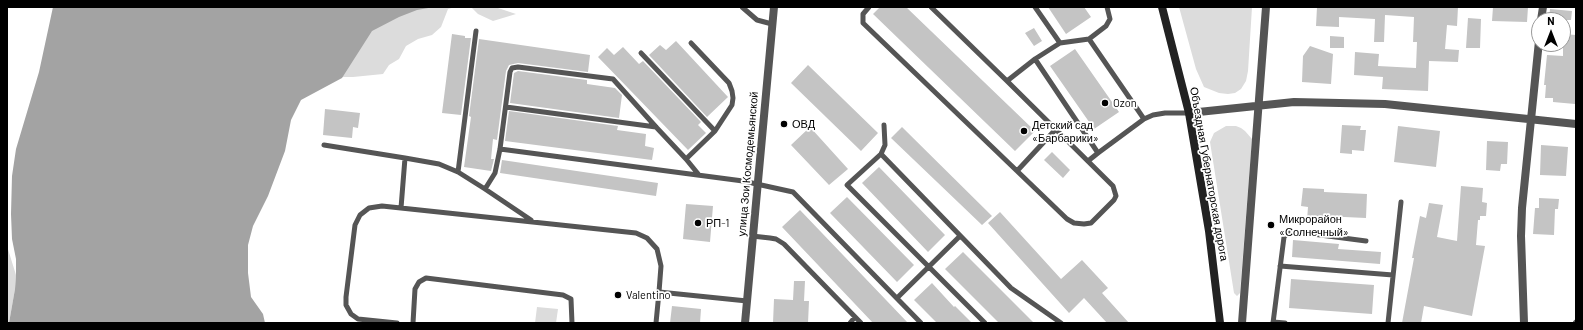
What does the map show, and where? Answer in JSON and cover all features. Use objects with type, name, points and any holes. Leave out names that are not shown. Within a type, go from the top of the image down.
[{"type":"main road","name":"Объездная Губернаторская дорога","points":[[1162,7],[1189,113],[1209,231],[1220,323]]},
{"type":"street","name":"улица Зои Космодемьянской","points":[[745,323],[774,7]]},
{"type":"street","points":[[1242,323],[1266,7]]},
{"type":"street","points":[[1524,323],[1521,236],[1522,208],[1538,52]]},
{"type":"street","points":[[1189,113],[1294,102],[1385,104],[1576,124]]},
{"type":"lane","points":[[742,7],[757,20],[772,24]]},
{"type":"lane","points":[[869,7],[863,14],[863,23],[1067,219],[1074,223],[1084,224],[1091,223],[1097,219],[1116,196],[1113,186],[931,7]]},
{"type":"lane","points":[[1036,7],[1060,43]]},
{"type":"lane","points":[[1007,81],[1060,43],[1089,40],[1106,26],[1110,19],[1107,7]]},
{"type":"lane","points":[[458,172],[476,31]]},
{"type":"lane","points":[[1089,40],[1144,119]]},
{"type":"lane","points":[[686,159],[715,131],[732,105],[734,98],[729,83],[691,43]]},
{"type":"lane","points":[[641,53],[715,131]]},
{"type":"lane","points":[[1036,59],[1098,153]]},
{"type":"lane","points":[[485,189],[495,173],[500,149],[510,72],[512,68],[518,67],[613,79],[699,175]]},
{"type":"lane","points":[[506,107],[656,127]]},
{"type":"lane","points":[[1088,161],[1144,119],[1153,115],[1165,113],[1189,113]]},
{"type":"lane","points":[[884,124],[885,145],[881,154],[847,185],[985,323]]},
{"type":"lane","points":[[1017,170],[1056,129]]},
{"type":"lane","points":[[324,145],[439,164],[458,172],[531,220]]},
{"type":"lane","points":[[500,149],[757,183],[793,192],[921,323]]},
{"type":"lane","points":[[881,154],[1011,288],[1061,323]]},
{"type":"lane","points":[[400,208],[405,158]]},
{"type":"lane","points":[[1388,323],[1401,202]]},
{"type":"lane","points":[[397,323],[358,319],[351,314],[346,305],[355,225],[360,215],[369,208],[382,206],[531,220],[636,233],[647,238],[657,249],[660,259],[661,266],[656,323]]},
{"type":"lane","points":[[1285,323],[1273,322],[1284,237],[1290,232],[1366,241]]},
{"type":"lane","points":[[752,236],[776,239],[784,244],[861,323]]},
{"type":"lane","points":[[896,298],[960,236]]},
{"type":"lane","points":[[1280,266],[1393,275]]},
{"type":"lane","points":[[412,323],[415,289],[419,282],[426,278],[563,295],[571,299],[572,323]]},
{"type":"lane","points":[[659,292],[747,301]]},
{"type":"lane","points":[[850,323],[855,317]]},
{"type":"shaded area","points":[[53,7],[434,7],[417,10],[399,17],[372,31],[342,78],[301,100],[291,120],[285,151],[268,196],[253,226],[248,245],[248,273],[251,297],[263,314],[265,323],[9,323],[16,275],[16,259],[12,239],[12,176],[16,149],[39,72]]},
{"type":"shaded area","points":[[389,7],[455,7],[448,9],[441,27],[432,35],[418,39],[406,46],[399,59],[389,65],[383,74],[336,77]]},
{"type":"shaded area","points":[[471,7],[495,7],[516,14],[493,21],[478,14]]},
{"type":"shaded area","points":[[1179,7],[1252,7],[1248,71],[1246,81],[1241,89],[1235,93],[1228,94],[1219,93],[1204,87],[1196,69]]},
{"type":"shaded area","points":[[1226,126],[1236,126],[1241,128],[1252,139],[1240,293],[1237,296],[1234,293],[1210,142],[1214,133]]},
{"type":"shaded area","points":[[7,246],[16,275],[9,323],[7,323]]},
{"type":"shaded area","points":[[537,307],[558,309],[556,323],[535,323]]},
{"type":"building","points":[[880,7],[906,7],[1035,131],[1015,151],[873,14]]},
{"type":"building","points":[[1048,7],[1084,7],[1091,17],[1066,34]]},
{"type":"building","points":[[1317,7],[1458,7],[1457,26],[1447,25],[1445,49],[1459,50],[1458,62],[1429,61],[1428,91],[1382,89],[1383,77],[1354,75],[1355,52],[1379,54],[1378,66],[1416,68],[1417,42],[1413,42],[1414,17],[1385,15],[1384,42],[1374,42],[1375,19],[1339,17],[1339,27],[1316,26]]},
{"type":"building","points":[[1493,7],[1528,7],[1527,22],[1492,21]]},
{"type":"building","points":[[1550,9],[1572,11],[1571,20],[1571,12],[1550,12]]},
{"type":"building","points":[[1468,18],[1481,19],[1480,48],[1466,48]]},
{"type":"building","points":[[1034,28],[1042,41],[1034,46],[1025,33]]},
{"type":"building","points":[[452,34],[465,36],[465,38],[471,38],[461,115],[442,113]]},
{"type":"building","points":[[1571,35],[1576,35],[1575,104],[1553,102],[1553,98],[1545,98],[1546,85],[1544,85],[1547,55],[1563,56],[1563,52],[1571,52]]},
{"type":"building","points":[[1330,36],[1344,37],[1344,48],[1330,48]]},
{"type":"building","points":[[479,39],[590,55],[588,72],[518,63],[509,65],[506,71],[497,140],[493,139],[491,159],[494,159],[491,171],[464,167]]},
{"type":"building","points":[[676,41],[728,97],[707,117],[649,55],[660,45],[666,50]]},
{"type":"building","points":[[1310,46],[1333,54],[1331,84],[1302,82],[1303,56]]},
{"type":"building","points":[[623,47],[639,64],[643,61],[701,122],[698,125],[706,133],[688,150],[598,57],[607,48],[614,55]]},
{"type":"building","points":[[1075,49],[1119,112],[1094,129],[1050,66]]},
{"type":"building","points":[[808,65],[878,133],[861,151],[791,83]]},
{"type":"building","points":[[518,71],[587,80],[587,84],[615,88],[622,95],[619,118],[510,103],[514,73]]},
{"type":"building","points":[[325,109],[360,113],[358,128],[353,127],[352,138],[323,135]]},
{"type":"building","points":[[509,111],[618,126],[617,130],[646,134],[645,146],[654,148],[652,160],[505,141]]},
{"type":"building","points":[[1342,125],[1361,126],[1360,130],[1366,130],[1364,151],[1352,150],[1352,154],[1340,153]]},
{"type":"building","points":[[1398,126],[1440,131],[1436,167],[1394,162]]},
{"type":"building","points":[[810,127],[848,169],[829,185],[791,145]]},
{"type":"building","points":[[902,127],[992,216],[982,225],[891,138]]},
{"type":"building","points":[[1487,141],[1508,142],[1507,164],[1501,164],[1500,171],[1486,170]]},
{"type":"building","points":[[1541,145],[1568,147],[1566,176],[1540,175]]},
{"type":"building","points":[[1052,152],[1070,170],[1063,178],[1044,160]]},
{"type":"building","points":[[502,160],[658,183],[656,196],[500,173]]},
{"type":"building","points":[[879,167],[945,235],[928,252],[862,183]]},
{"type":"building","points":[[1461,186],[1483,188],[1482,202],[1487,203],[1486,216],[1480,216],[1480,220],[1478,220],[1476,245],[1485,246],[1472,316],[1424,306],[1421,323],[1402,323],[1420,216],[1426,218],[1429,203],[1443,205],[1437,237],[1457,241]]},
{"type":"building","points":[[1303,188],[1324,189],[1324,192],[1367,194],[1366,218],[1323,216],[1322,221],[1307,220],[1308,207],[1301,206]]},
{"type":"building","points":[[847,197],[914,265],[897,282],[830,213]]},
{"type":"building","points":[[1539,198],[1559,199],[1558,209],[1555,209],[1554,235],[1533,234],[1535,208],[1539,208]]},
{"type":"building","name":"РП-1","points":[[686,204],[713,206],[710,242],[683,239]]},
{"type":"building","points":[[800,210],[908,323],[873,323],[782,227]]},
{"type":"building","points":[[1000,212],[1061,279],[1082,260],[1108,288],[1102,293],[1129,323],[1107,323],[1084,298],[1069,313],[988,223]]},
{"type":"building","points":[[1293,240],[1339,244],[1338,249],[1381,252],[1380,264],[1292,257]]},
{"type":"building","points":[[963,252],[1034,323],[999,323],[945,269]]},
{"type":"building","points":[[1291,279],[1374,285],[1372,314],[1289,308]]},
{"type":"building","points":[[794,281],[805,281],[804,301],[809,301],[808,323],[773,323],[774,299],[793,300]]},
{"type":"building","points":[[932,283],[954,307],[955,306],[972,323],[937,323],[914,300]]},
{"type":"building","points":[[672,306],[701,309],[700,323],[670,323]]},
{"type":"place","name":"Ozon","points":[[1105,103]]},
{"type":"place","name":"ОВД","points":[[784,124]]},
{"type":"place","name":"Детский сад «Барбарики»","points":[[1024,131]]},
{"type":"place","name":"РП-1","points":[[698,223]]},
{"type":"place","name":"Микрорайон «Солнечный»","points":[[1271,225]]},
{"type":"place","name":"Valentino","points":[[618,295]]}]
